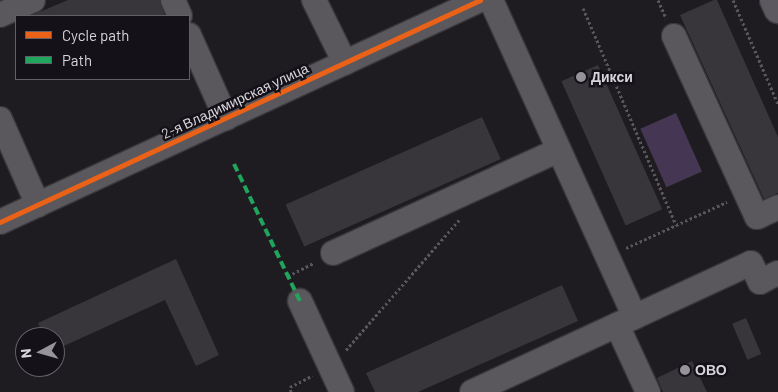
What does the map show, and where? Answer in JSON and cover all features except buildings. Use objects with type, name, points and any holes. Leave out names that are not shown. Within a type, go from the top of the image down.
[{"type":"main road","points":[[774,0],[778,9]]},
{"type":"street","points":[[0,15],[33,0]]},
{"type":"street","points":[[173,0],[180,15]]},
{"type":"street","points":[[314,0],[345,63]]},
{"type":"street","name":"2-я Владимирская улица","points":[[0,222],[480,0]]},
{"type":"street","points":[[491,0],[607,256],[648,392]]},
{"type":"street","points":[[674,36],[757,217],[778,207]]},
{"type":"street","points":[[190,37],[226,118]]},
{"type":"street","points":[[0,119],[38,204]]},
{"type":"street","points":[[333,254],[559,150]]},
{"type":"street","points":[[472,392],[751,263],[760,282],[778,273]]},
{"type":"street","points":[[300,301],[342,392]]},
{"type":"path","points":[[733,0],[778,104]]},
{"type":"path","points":[[582,8],[676,225]]},
{"type":"path","points":[[607,256],[746,193]]},
{"type":"path","points":[[291,392],[290,387],[330,368],[462,218]]},
{"type":"path","points":[[288,276],[333,254]]},
{"type":"shaded area","points":[[676,113],[702,171],[666,187],[640,129]]},
{"type":"marked path","points":[[234,164],[300,301]]},
{"type":"cycle path","points":[[0,222],[480,0]]},
{"type":"place","name":"Дикси","points":[[581,77]]},
{"type":"place","name":"ОВО","points":[[685,370]]}]
